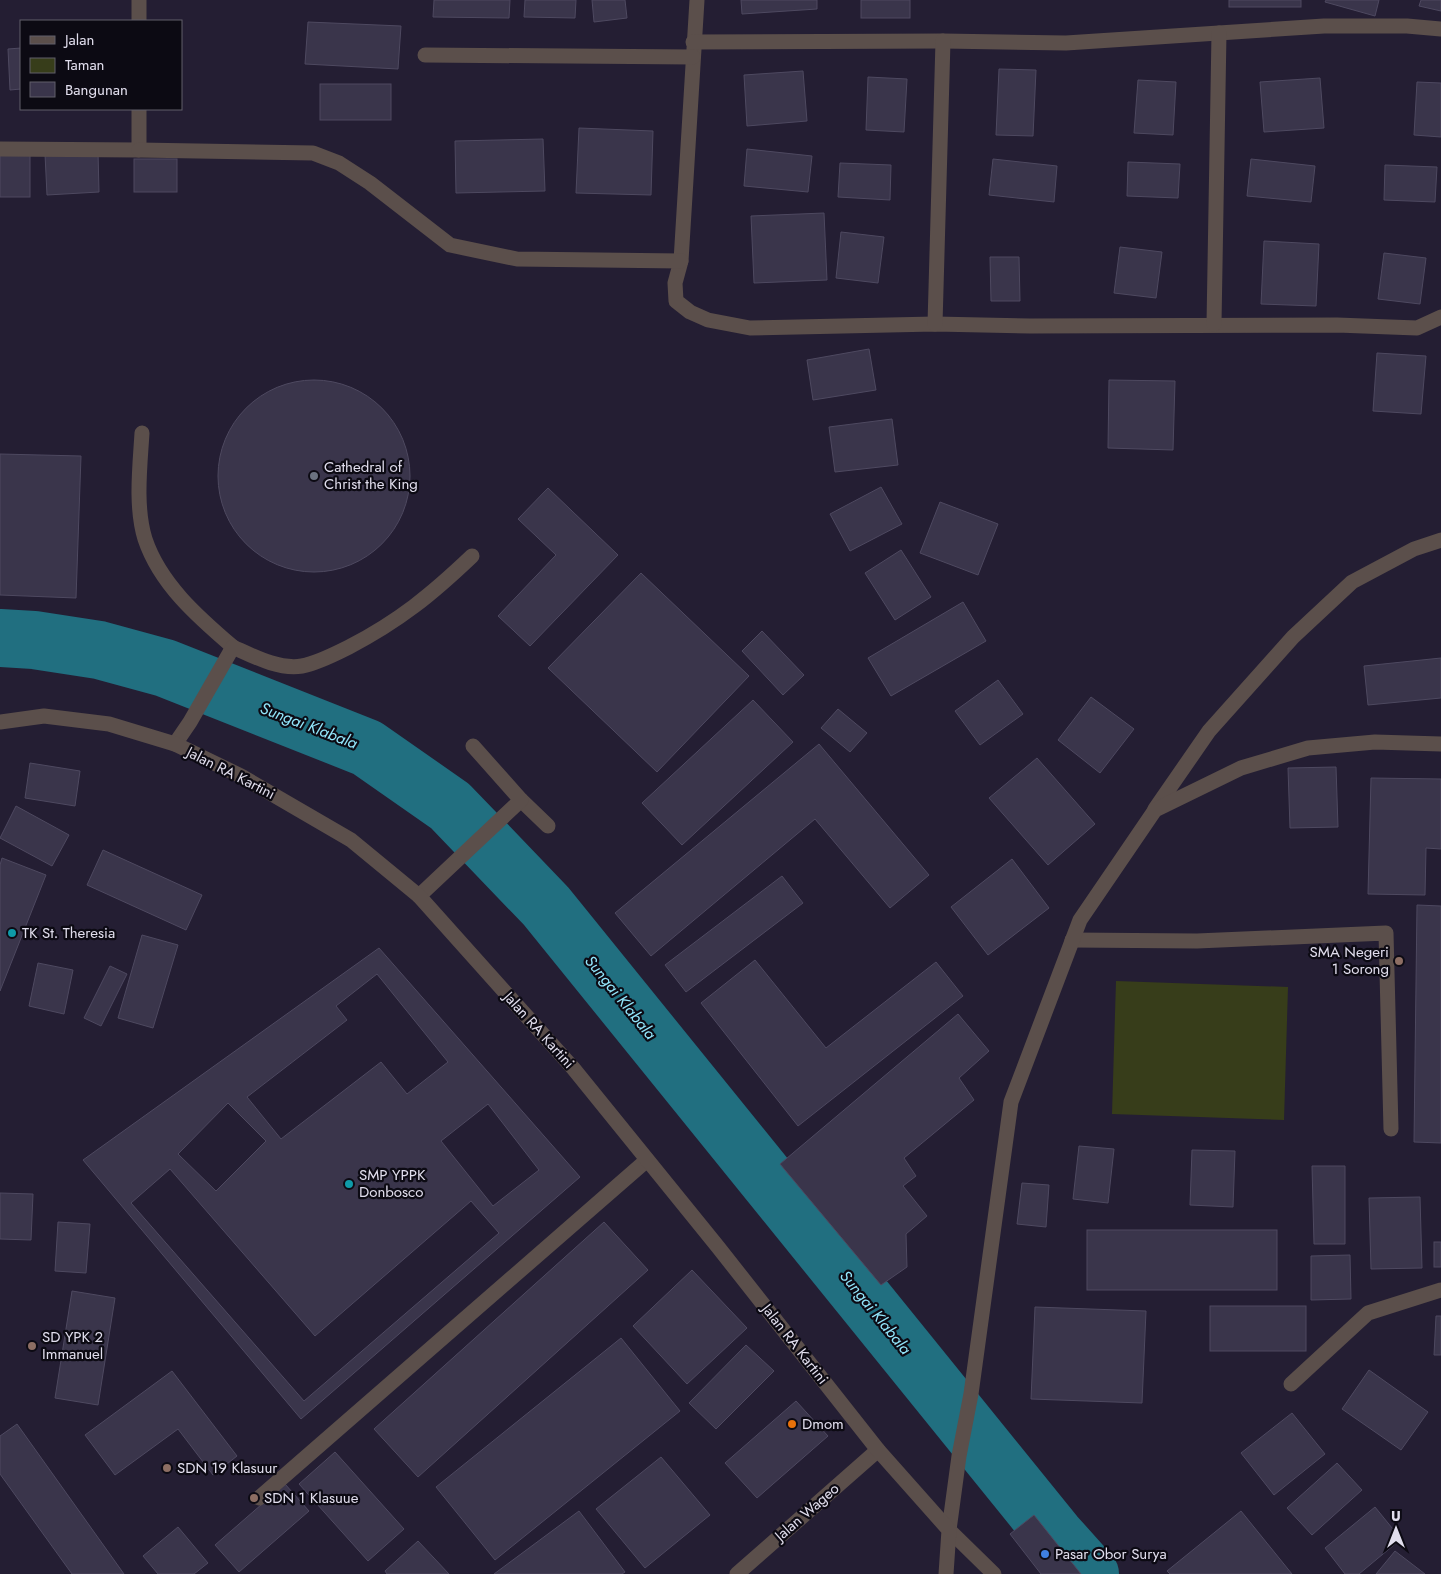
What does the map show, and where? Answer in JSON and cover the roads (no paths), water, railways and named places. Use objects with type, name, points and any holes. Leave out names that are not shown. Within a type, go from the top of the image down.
[{"type":"street","points":[[139,0],[139,20]]},
{"type":"street","points":[[697,0],[681,261],[675,284],[676,301],[690,312],[708,320],[750,328],[935,324],[1030,326],[1337,325],[1417,328],[1441,317]]},
{"type":"street","points":[[425,55],[943,41],[1066,43],[1324,26],[1407,26],[1441,29]]},
{"type":"street","points":[[1214,324],[1219,33]]},
{"type":"street","points":[[935,324],[943,41]]},
{"type":"street","points":[[138,150],[139,110]]},
{"type":"street","points":[[0,149],[313,153],[339,163],[370,183],[450,245],[517,259],[681,261]]},
{"type":"street","points":[[142,433],[138,492],[145,538],[164,577],[197,617],[233,647],[272,663],[302,666],[332,656],[381,630],[426,599],[472,556]]},
{"type":"street","points":[[946,1574],[958,1456],[971,1394],[1011,1102],[1080,920],[1209,731],[1293,637],[1352,582],[1414,548],[1441,540]]},
{"type":"street","points":[[175,744],[190,722],[233,647]]},
{"type":"street","name":"Jalan RA Kartini","points":[[0,722],[44,716],[109,724],[175,744],[240,776],[351,840],[419,896],[573,1068],[718,1247],[878,1450],[949,1530],[994,1574]]},
{"type":"street","points":[[1155,810],[1241,768],[1308,748],[1375,742],[1441,744]]},
{"type":"street","points":[[473,746],[521,800],[548,826]]},
{"type":"street","points":[[419,896],[521,800]]},
{"type":"street","points":[[1072,940],[1197,941],[1386,933],[1390,1129]]},
{"type":"street","points":[[259,1498],[646,1160]]},
{"type":"street","points":[[1291,1384],[1368,1313],[1441,1290]]},
{"type":"street","name":"Jalan Wageo","points":[[737,1574],[878,1450]]},
{"type":"waterway","name":"Sungai Klabala","points":[[0,638],[34,640],[99,650],[165,668],[367,748],[450,806],[546,906],[1055,1535],[1090,1574]]},
{"type":"place","name":"Cathedral of Christ the King","points":[[314,476]]},
{"type":"place","name":"TK St. Theresia","points":[[12,933]]},
{"type":"place","name":"SMA Negeri 1 Sorong","points":[[1399,961]]},
{"type":"place","name":"SMP YPPK Donbosco","points":[[349,1184]]},
{"type":"place","name":"SD YPK 2 Immanuel","points":[[32,1346]]},
{"type":"place","name":"Dmom","points":[[792,1424]]},
{"type":"place","name":"SDN 19 Klasuur","points":[[167,1468]]},
{"type":"place","name":"SDN 1 Klasuue","points":[[254,1498]]},
{"type":"place","name":"Pasar Obor Surya","points":[[1045,1554]]}]
